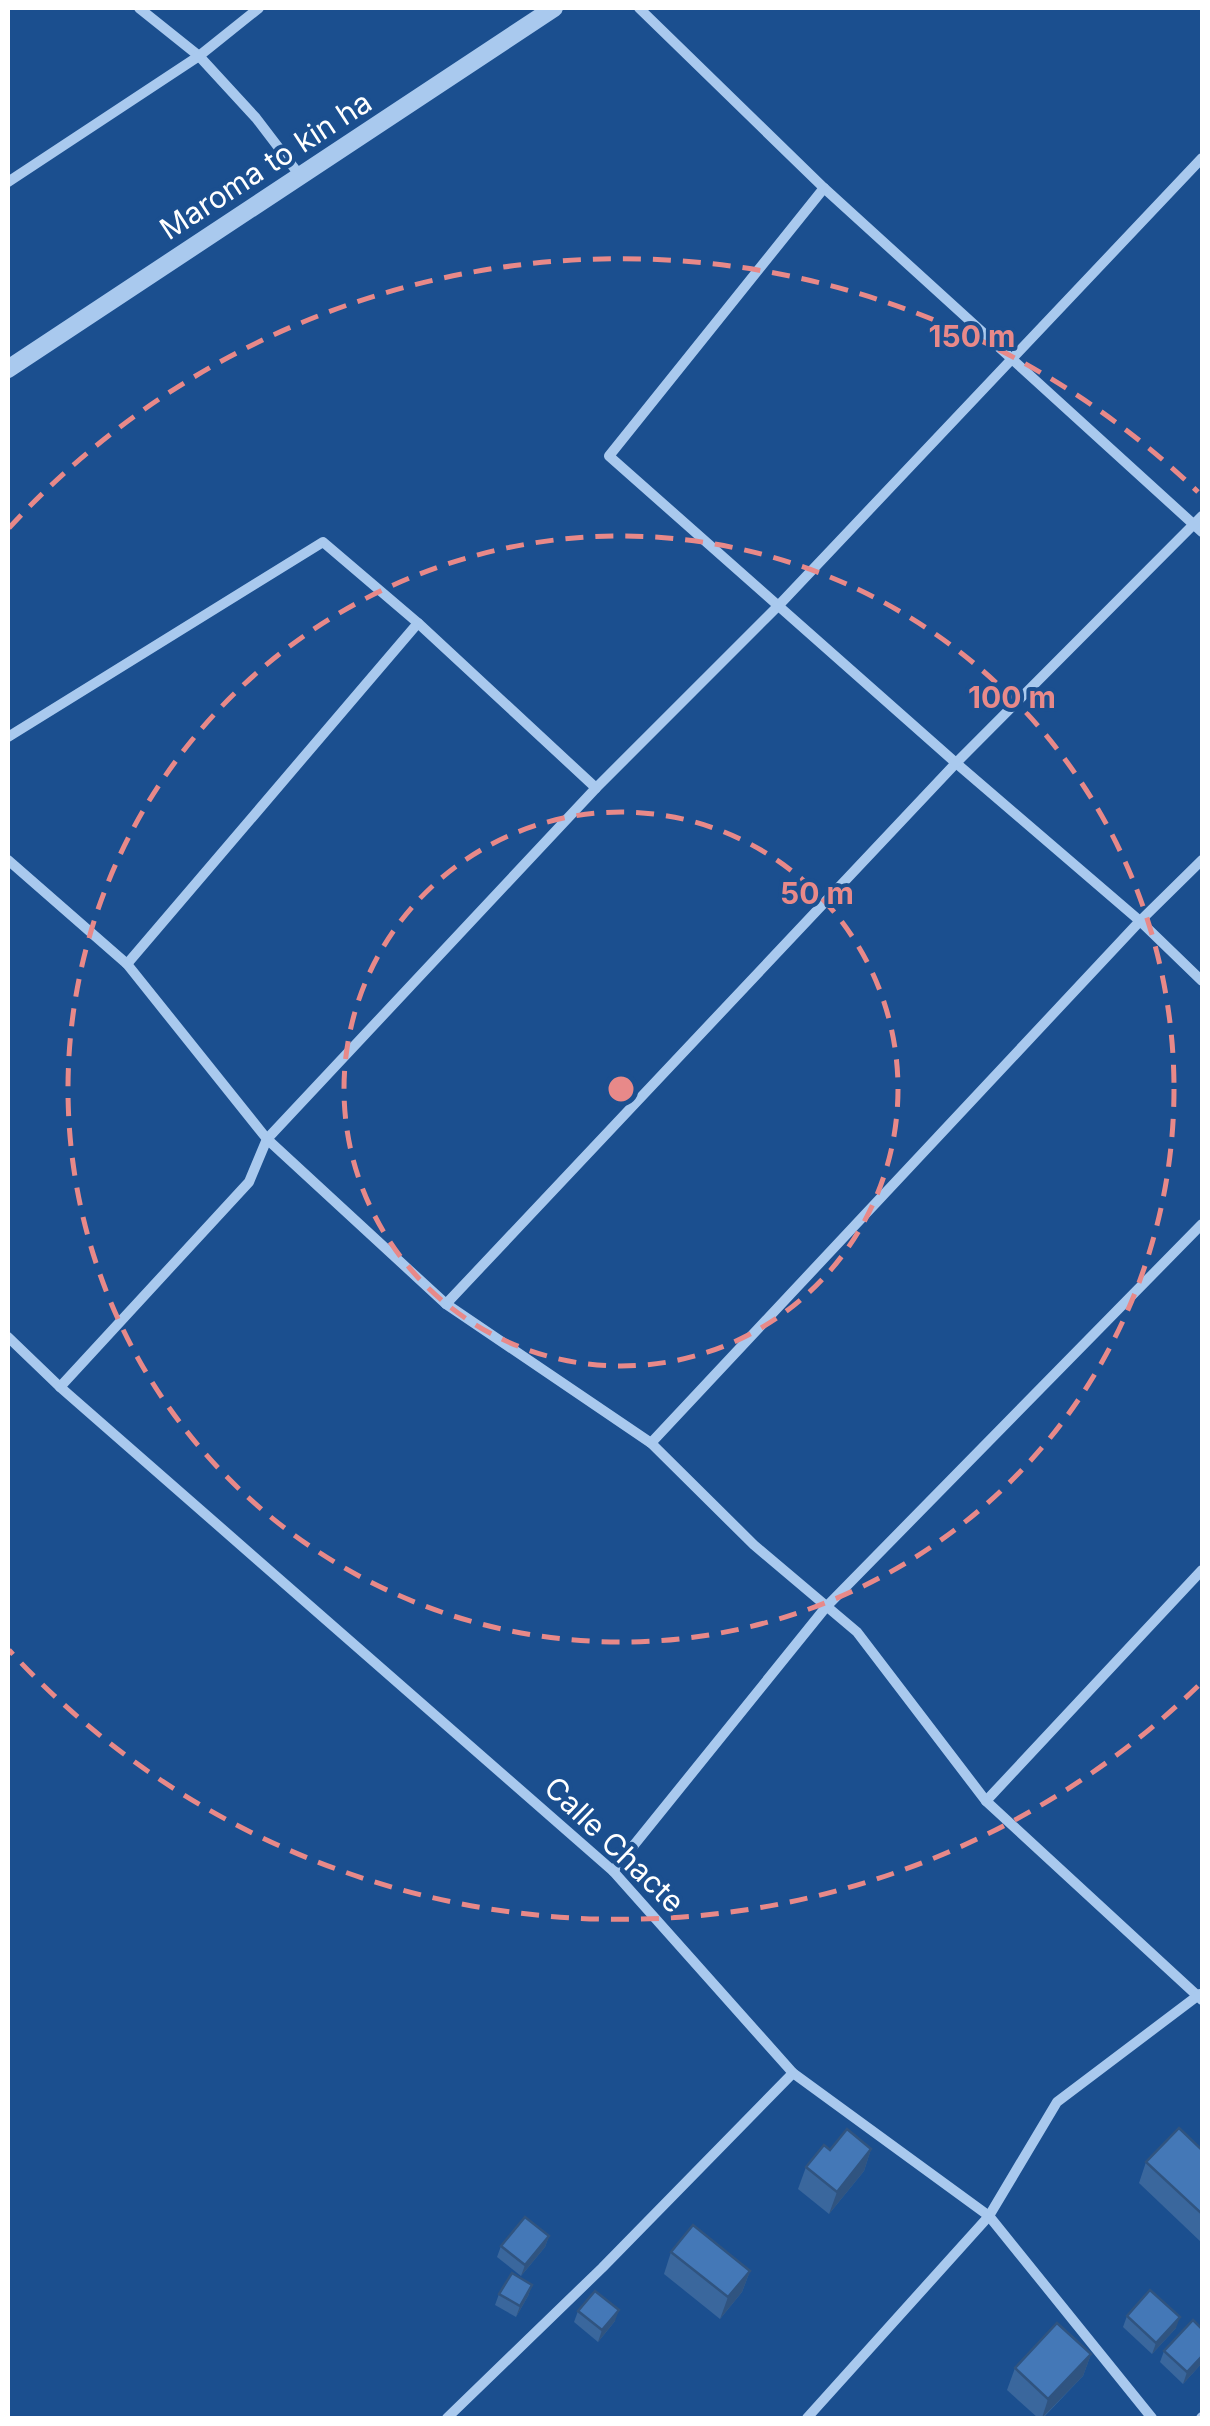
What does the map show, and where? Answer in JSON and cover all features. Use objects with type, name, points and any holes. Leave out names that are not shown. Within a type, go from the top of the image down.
[{"type":"street","points":[[139,8],[199,56],[256,118],[300,177]]},
{"type":"street","points":[[8,182],[199,56],[259,8]]},
{"type":"street","name":"Maroma to kin ha","points":[[8,369],[554,8]]},
{"type":"street","points":[[446,1304],[956,763],[1200,524],[824,188],[638,8]]},
{"type":"street","points":[[60,1388],[249,1182],[267,1139],[596,788],[780,604],[1202,158]]},
{"type":"street","points":[[824,188],[610,456],[1140,921],[1202,982]]},
{"type":"street","points":[[8,736],[324,542],[596,788]]},
{"type":"street","points":[[126,964],[418,623]]},
{"type":"street","points":[[8,860],[126,964],[267,1139],[446,1304],[651,1443],[754,1545],[856,1632],[986,1801],[1201,1996],[1057,2102],[988,2216],[806,2418]]},
{"type":"street","points":[[651,1443],[1140,921],[1202,860]]},
{"type":"street","points":[[613,1871],[826,1606],[1202,1224]]},
{"type":"street","name":"Calle Chacte","points":[[8,1337],[60,1388],[613,1871],[792,2073],[988,2216],[1152,2418]]},
{"type":"street","points":[[986,1801],[1202,1570]]},
{"type":"street","points":[[446,2418],[602,2268],[792,2073]]},
{"type":"building","points":[[1179,2128],[1202,2150],[1202,2214],[1146,2162]]},
{"type":"building","points":[[847,2129],[871,2149],[837,2192],[806,2167],[824,2145],[830,2150]]},
{"type":"building","points":[[525,2217],[549,2236],[525,2265],[501,2246]]},
{"type":"building","points":[[693,2225],[750,2271],[728,2297],[671,2252]]},
{"type":"building","points":[[512,2273],[532,2285],[520,2306],[499,2294]]},
{"type":"building","points":[[1150,2290],[1180,2317],[1156,2343],[1127,2316]]},
{"type":"building","points":[[595,2291],[619,2310],[602,2330],[578,2311]]},
{"type":"building","points":[[1193,2320],[1202,2329],[1202,2356],[1187,2372],[1164,2351]]},
{"type":"building","points":[[1057,2323],[1091,2354],[1048,2399],[1015,2368]]}]
